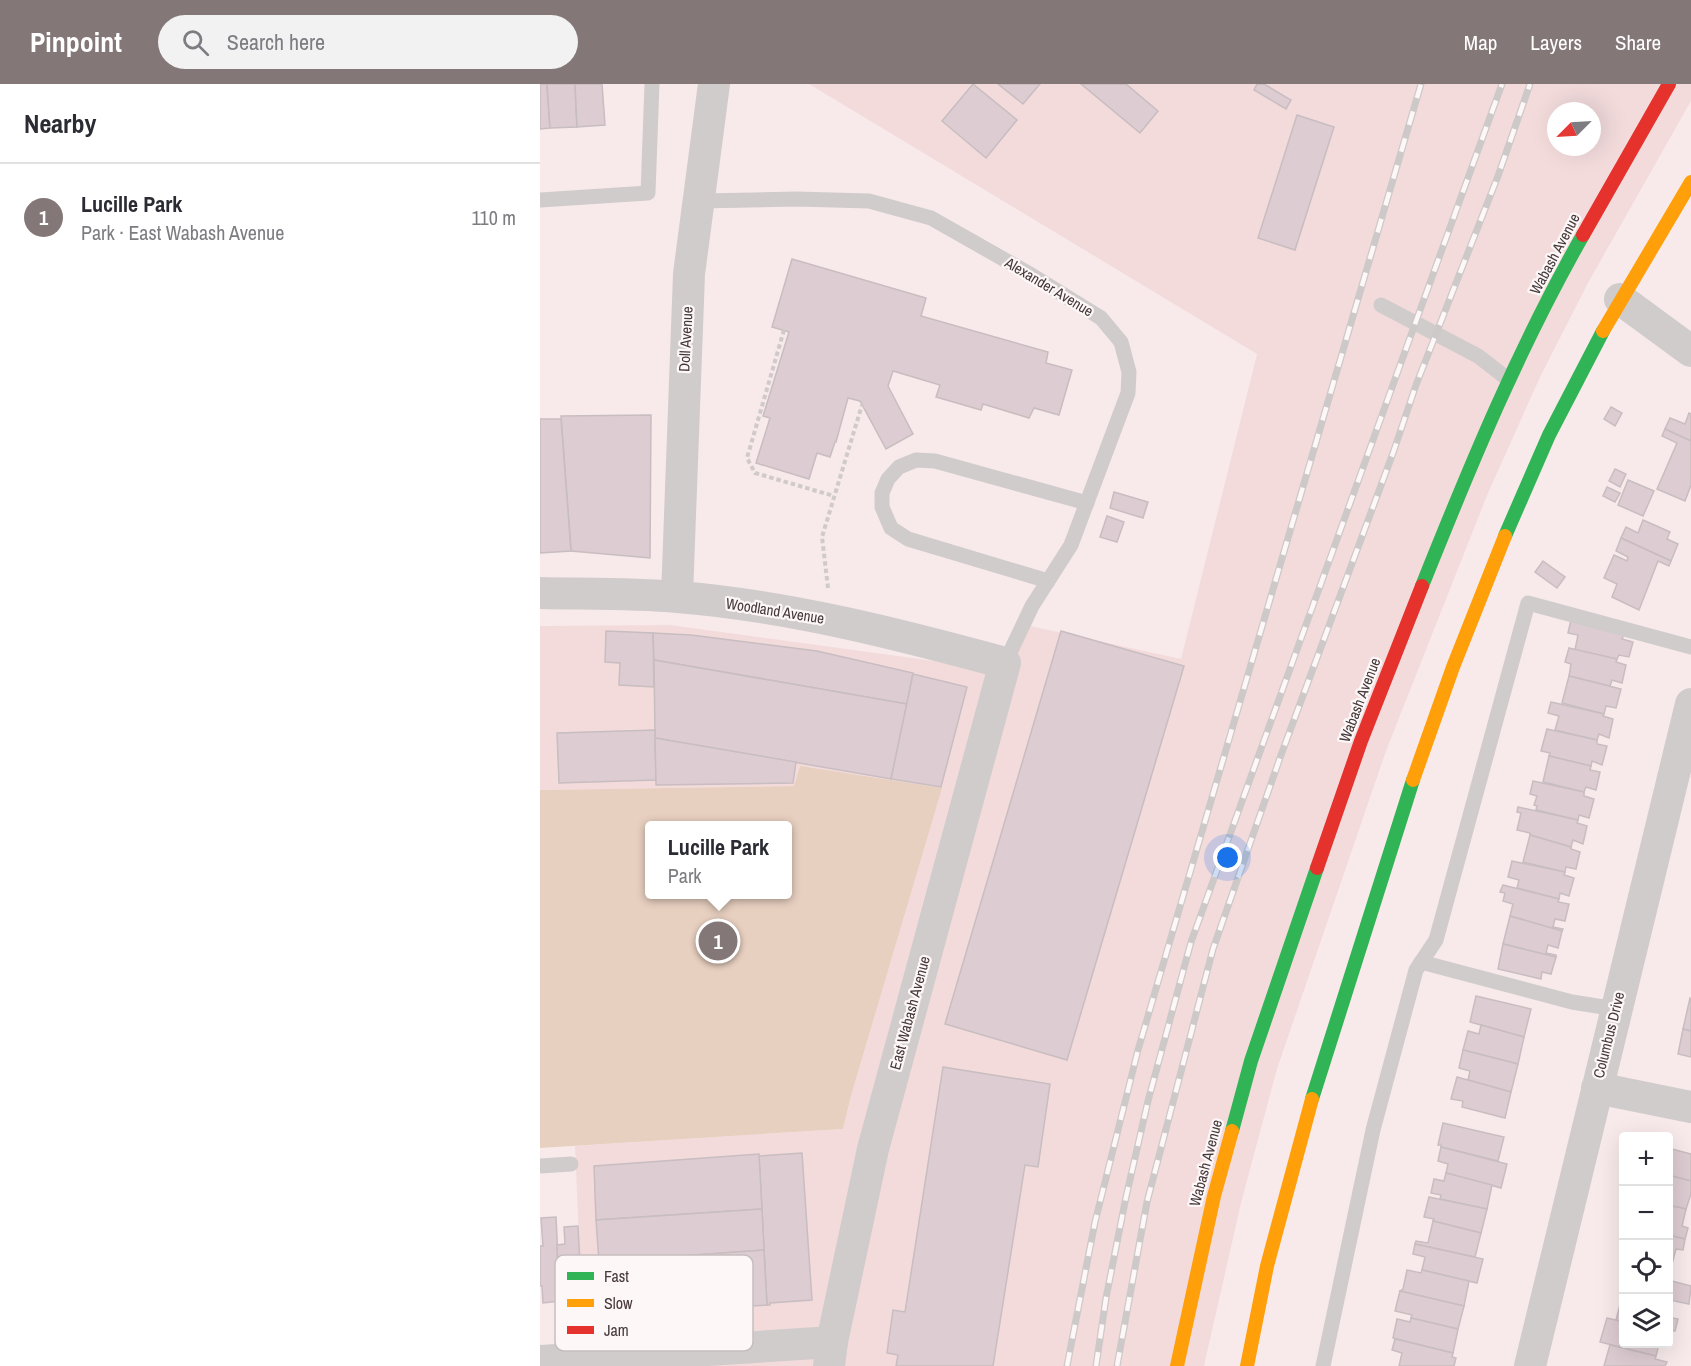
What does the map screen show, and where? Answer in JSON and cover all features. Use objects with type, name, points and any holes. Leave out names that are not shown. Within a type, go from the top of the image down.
[{"type":"main road","name":"Wabash Avenue","points":[[1177,1366],[1217,1185],[1251,1061],[1361,741],[1463,483],[1509,380],[1563,270],[1669,84]]},
{"type":"main road","points":[[1247,1366],[1253,1327],[1276,1232],[1316,1084],[1418,762],[1471,618],[1517,505],[1569,394],[1620,299],[1691,182]]},
{"type":"street","name":"Doll Avenue","points":[[676,596],[689,274],[714,84]]},
{"type":"street","points":[[1620,299],[1691,351]]},
{"type":"street","name":"Woodland Avenue","points":[[540,593],[676,596],[760,607],[882,630],[1005,663]]},
{"type":"street","name":"East Wabash Avenue","points":[[830,1354],[873,1149],[1005,663]]},
{"type":"street","name":"Columbus Drive","points":[[1530,1366],[1691,704]]},
{"type":"street","points":[[1597,1088],[1691,1107]]},
{"type":"street","points":[[540,1361],[830,1354]]},
{"type":"lane","points":[[540,200],[648,193],[652,84]]},
{"type":"lane","name":"Alexander Avenue","points":[[700,201],[797,199],[870,201],[931,218],[1029,273],[1101,318],[1121,342],[1129,372],[1128,393],[1071,545],[1032,606],[1005,663]]},
{"type":"lane","points":[[1381,305],[1478,356],[1509,380]]},
{"type":"lane","points":[[1048,580],[908,539],[891,528],[882,507],[882,493],[888,479],[899,467],[916,460],[935,461],[1087,503]]},
{"type":"lane","points":[[1323,1366],[1373,1130],[1416,970],[1436,940],[1528,603],[1691,647]]},
{"type":"lane","points":[[1421,962],[1572,1002],[1616,1009]]},
{"type":"lane","points":[[540,1166],[571,1164]]},
{"type":"path","points":[[784,330],[747,458],[755,473],[834,496]]},
{"type":"path","points":[[828,593],[822,537],[862,405]]},
{"type":"shaded area","points":[[809,84],[1691,84],[1691,101],[1588,283],[1541,375],[1488,493],[1386,751],[1277,1069],[1241,1203],[1204,1366],[617,1366],[584,1356],[584,1351],[753,1351],[753,1255],[580,1255],[575,1146],[843,1129],[852,1092],[800,766],[795,786],[540,790],[540,626],[670,625],[1008,671],[1021,624],[1181,659],[1257,354]]},
{"type":"shaded area","points":[[800,766],[942,788],[843,1129],[540,1148],[540,790],[794,786]]},
{"type":"building","points":[[540,84],[547,84],[550,128],[540,129]]},
{"type":"building","points":[[547,84],[575,84],[577,127],[550,128]]},
{"type":"building","points":[[575,84],[602,84],[605,125],[577,127]]},
{"type":"building","points":[[973,84],[1017,120],[986,158],[942,121]]},
{"type":"building","points":[[998,84],[1040,84],[1023,104]]},
{"type":"building","points":[[1081,84],[1126,84],[1158,111],[1140,133]]},
{"type":"building","points":[[1257,84],[1264,84],[1291,100],[1286,109],[1254,90]]},
{"type":"building","points":[[1297,115],[1334,127],[1295,250],[1258,238]]},
{"type":"building","points":[[792,259],[926,298],[921,316],[1048,352],[1046,363],[1072,370],[1059,415],[1034,408],[1029,418],[983,404],[981,410],[936,397],[940,385],[893,371],[888,386],[913,434],[886,449],[860,401],[848,398],[830,457],[817,453],[809,479],[756,463],[770,418],[763,416],[789,332],[772,327]]},
{"type":"building","points":[[1611,407],[1622,413],[1615,426],[1604,419]]},
{"type":"building","points":[[1689,413],[1691,414],[1691,441],[1665,429],[1670,418],[1685,424]]},
{"type":"building","points":[[651,415],[650,558],[571,551],[561,416]]},
{"type":"building","points":[[540,419],[561,419],[571,551],[540,553]]},
{"type":"building","points":[[1665,429],[1691,441],[1691,485],[1685,501],[1657,489],[1677,443],[1662,436]]},
{"type":"building","points":[[1615,469],[1626,474],[1620,487],[1609,481]]},
{"type":"building","points":[[1628,480],[1654,491],[1643,516],[1618,505]]},
{"type":"building","points":[[1607,487],[1620,493],[1615,502],[1603,496]]},
{"type":"building","points":[[1114,492],[1148,502],[1143,518],[1110,508]]},
{"type":"building","points":[[1107,516],[1124,522],[1117,542],[1100,537]]},
{"type":"building","points":[[1643,520],[1670,532],[1667,539],[1678,544],[1671,561],[1621,538],[1626,527],[1638,533]]},
{"type":"building","points":[[1621,538],[1671,561],[1669,566],[1658,561],[1639,610],[1612,597],[1617,584],[1604,578],[1614,555],[1627,561],[1628,557],[1616,551]]},
{"type":"building","points":[[1543,561],[1565,577],[1557,588],[1535,572]]},
{"type":"building","points":[[1571,620],[1624,634],[1622,639],[1633,642],[1629,657],[1619,655],[1617,659],[1575,650],[1578,635],[1568,633]]},
{"type":"building","points":[[606,631],[653,633],[654,687],[619,685],[620,663],[605,662]]},
{"type":"building","points":[[1061,631],[1184,666],[1067,1060],[945,1024]]},
{"type":"building","points":[[653,633],[691,635],[817,651],[913,673],[907,704],[654,660]]},
{"type":"building","points":[[1569,648],[1617,659],[1616,662],[1626,665],[1622,683],[1612,680],[1610,686],[1569,676],[1571,664],[1565,662]]},
{"type":"building","points":[[654,660],[907,704],[891,779],[655,738]]},
{"type":"building","points":[[913,674],[967,687],[941,787],[891,779]]},
{"type":"building","points":[[1569,676],[1621,689],[1616,708],[1606,706],[1604,714],[1562,703]]},
{"type":"building","points":[[1551,702],[1604,714],[1603,716],[1613,719],[1609,738],[1599,734],[1597,740],[1555,730],[1559,716],[1548,713]]},
{"type":"building","points":[[1547,729],[1597,740],[1597,744],[1607,746],[1602,765],[1592,761],[1591,766],[1549,756],[1550,753],[1541,751]]},
{"type":"building","points":[[655,730],[656,780],[559,783],[557,733]]},
{"type":"building","points":[[655,738],[796,762],[793,783],[656,785]]},
{"type":"building","points":[[1549,756],[1591,766],[1590,770],[1600,772],[1596,790],[1586,787],[1584,792],[1543,782]]},
{"type":"building","points":[[1533,781],[1584,792],[1584,796],[1594,799],[1589,818],[1579,815],[1578,820],[1536,810],[1537,806],[1534,805],[1537,796],[1530,794]]},
{"type":"building","points":[[1518,807],[1578,820],[1577,823],[1587,826],[1583,844],[1573,840],[1571,847],[1517,830],[1521,813],[1517,812]]},
{"type":"building","points":[[1530,835],[1571,847],[1580,852],[1576,869],[1566,867],[1565,872],[1523,862]]},
{"type":"building","points":[[1512,861],[1565,872],[1564,875],[1574,878],[1569,896],[1560,893],[1559,899],[1517,888],[1519,880],[1508,877]]},
{"type":"building","points":[[1503,885],[1559,899],[1558,902],[1569,904],[1565,921],[1555,919],[1553,927],[1563,929],[1562,931],[1510,916],[1513,904],[1503,901],[1505,893],[1500,892]]},
{"type":"building","points":[[1510,916],[1562,931],[1558,948],[1548,945],[1546,953],[1556,955],[1556,957],[1503,944]]},
{"type":"building","points":[[1503,944],[1556,957],[1551,974],[1542,972],[1541,979],[1498,969]]},
{"type":"building","points":[[1476,996],[1531,1009],[1524,1037],[1470,1022]]},
{"type":"building","points":[[1691,999],[1691,1031],[1683,1029]]},
{"type":"building","points":[[1481,1025],[1524,1037],[1518,1064],[1463,1050],[1468,1031],[1479,1034]]},
{"type":"building","points":[[1683,1029],[1691,1031],[1691,1057],[1678,1054]]},
{"type":"building","points":[[1463,1050],[1518,1064],[1511,1092],[1468,1080],[1470,1071],[1459,1068]]},
{"type":"building","points":[[943,1067],[1050,1084],[1038,1167],[1025,1165],[993,1366],[896,1366],[898,1355],[887,1353],[893,1310],[905,1312]]},
{"type":"building","points":[[1457,1077],[1511,1092],[1505,1118],[1462,1107],[1463,1101],[1451,1099]]},
{"type":"building","points":[[1443,1123],[1504,1137],[1498,1161],[1438,1145]]},
{"type":"building","points":[[1441,1147],[1507,1164],[1501,1188],[1446,1173],[1448,1164],[1438,1161]]},
{"type":"building","points":[[1673,1149],[1691,1154],[1691,1181],[1673,1176]]},
{"type":"building","points":[[802,1153],[812,1300],[767,1305],[759,1156]]},
{"type":"building","points":[[759,1154],[762,1209],[596,1220],[594,1166]]},
{"type":"building","points":[[1446,1173],[1492,1185],[1487,1209],[1440,1199],[1441,1195],[1431,1193],[1434,1179],[1444,1181]]},
{"type":"building","points":[[1673,1176],[1691,1181],[1691,1194],[1686,1209],[1673,1206]]},
{"type":"building","points":[[1429,1197],[1487,1209],[1481,1233],[1424,1217]]},
{"type":"building","points":[[1673,1206],[1686,1209],[1682,1226],[1688,1228],[1685,1239],[1673,1236]]},
{"type":"building","points":[[762,1209],[764,1250],[695,1255],[598,1255],[596,1220]]},
{"type":"building","points":[[556,1217],[558,1255],[555,1255],[555,1302],[543,1303],[542,1286],[540,1286],[540,1246],[543,1246],[541,1218]]},
{"type":"building","points":[[1433,1221],[1481,1233],[1475,1257],[1415,1244],[1416,1241],[1428,1243]]},
{"type":"building","points":[[578,1226],[580,1255],[557,1255],[557,1245],[565,1244],[564,1227]]},
{"type":"building","points":[[1673,1236],[1685,1239],[1683,1250],[1676,1249],[1673,1260]]},
{"type":"building","points":[[1415,1244],[1483,1259],[1477,1283],[1422,1270],[1425,1257],[1413,1254]]},
{"type":"building","points":[[764,1250],[767,1305],[753,1306],[753,1255],[695,1255]]},
{"type":"building","points":[[1407,1270],[1421,1273],[1422,1270],[1469,1281],[1464,1306],[1400,1291],[1403,1289]]},
{"type":"building","points":[[1673,1281],[1691,1286],[1689,1304],[1673,1301]]},
{"type":"building","points":[[1400,1291],[1464,1306],[1458,1329],[1411,1318],[1412,1315],[1395,1311]]},
{"type":"building","points":[[1411,1318],[1458,1329],[1453,1353],[1393,1338],[1397,1319],[1410,1322]]},
{"type":"building","points":[[1607,1318],[1619,1321],[1619,1347],[1600,1342]]},
{"type":"building","points":[[1673,1318],[1678,1319],[1675,1331],[1673,1330]]},
{"type":"building","points":[[1395,1339],[1453,1353],[1452,1357],[1456,1358],[1454,1366],[1399,1366],[1402,1353],[1392,1350]]},
{"type":"building","points":[[1610,1345],[1656,1356],[1655,1359],[1667,1362],[1665,1366],[1604,1366]]},
{"type":"building","points":[[1624,1348],[1658,1348],[1656,1356]]},
{"type":"railway","points":[[1067,1366],[1095,1222],[1138,1050],[1421,84]]},
{"type":"railway","points":[[1096,1366],[1106,1298],[1126,1197],[1148,1101],[1191,942],[1502,84]]},
{"type":"railway","points":[[1117,1366],[1147,1202],[1213,949],[1416,385],[1498,176],[1530,84]]},
{"type":"traffic: fast","points":[[1422,586],[1477,452],[1517,364],[1583,235]]},
{"type":"traffic: fast","points":[[1505,536],[1549,435],[1603,331]]},
{"type":"traffic: fast","points":[[1312,1099],[1413,780]]},
{"type":"traffic: fast","points":[[1232,1131],[1251,1061],[1317,868]]},
{"type":"traffic: slow","points":[[1603,331],[1691,182]]},
{"type":"traffic: slow","points":[[1413,780],[1453,667],[1505,536]]},
{"type":"traffic: slow","points":[[1247,1366],[1267,1266],[1312,1099]]},
{"type":"traffic: slow","points":[[1177,1366],[1214,1196],[1232,1131]]},
{"type":"traffic: jam","points":[[1583,235],[1669,84]]},
{"type":"traffic: jam","points":[[1317,868],[1361,741],[1422,586]]},
{"type":"place","name":"Lucille Park","points":[[718,941]]}]
